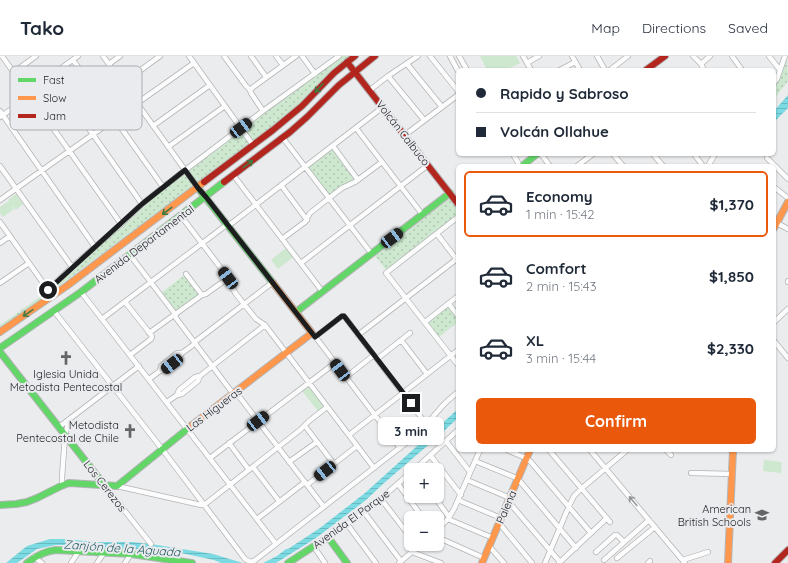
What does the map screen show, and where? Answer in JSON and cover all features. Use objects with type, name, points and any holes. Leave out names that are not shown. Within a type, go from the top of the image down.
[{"type":"street","points":[[2,56],[10,67]]},
{"type":"street","points":[[22,66],[36,56]]},
{"type":"street","points":[[64,66],[78,56]]},
{"type":"street","points":[[104,56],[109,64],[120,56]]},
{"type":"street","points":[[142,69],[160,56]]},
{"type":"street","points":[[189,56],[253,146]]},
{"type":"street","points":[[224,56],[250,90],[263,111]]},
{"type":"street","points":[[251,56],[266,77]]},
{"type":"street","points":[[276,56],[283,65]]},
{"type":"street","points":[[250,90],[296,56]]},
{"type":"street","points":[[302,56],[315,74]]},
{"type":"street","points":[[48,290],[142,204],[163,187],[263,111],[339,56]]},
{"type":"street","name":"Avenida Departamental","points":[[0,332],[53,296],[253,146],[295,112],[328,78],[355,56]]},
{"type":"street","name":"Avenida Departamental","points":[[0,348],[81,292],[300,125],[336,88],[375,56]]},
{"type":"street","points":[[370,90],[417,56]]},
{"type":"street","points":[[430,56],[456,88]]},
{"type":"street","points":[[450,56],[456,68]]},
{"type":"street","points":[[459,56],[466,68]]},
{"type":"street","points":[[523,56],[530,68]]},
{"type":"street","points":[[527,63],[539,56]]},
{"type":"street","points":[[572,56],[579,68]]},
{"type":"street","points":[[598,56],[604,68]]},
{"type":"street","points":[[613,68],[628,56]]},
{"type":"street","points":[[649,68],[665,56]]},
{"type":"street","points":[[693,56],[702,68],[710,56]]},
{"type":"street","points":[[732,56],[741,68]]},
{"type":"street","points":[[769,56],[780,70]]},
{"type":"street","points":[[776,80],[785,56]]},
{"type":"street","points":[[73,60],[77,66]]},
{"type":"street","name":"Volcán Calbuco","points":[[347,62],[456,201]]},
{"type":"street","points":[[564,68],[576,62]]},
{"type":"street","points":[[142,100],[194,63]]},
{"type":"street","points":[[407,64],[442,107]]},
{"type":"street","points":[[388,76],[424,120]]},
{"type":"street","points":[[153,126],[210,85]]},
{"type":"street","points":[[405,135],[456,96]]},
{"type":"street","points":[[168,147],[225,106]]},
{"type":"street","points":[[102,319],[306,167],[383,107]]},
{"type":"street","points":[[10,108],[1,115],[10,127]]},
{"type":"street","points":[[142,111],[198,188],[273,282],[400,448]]},
{"type":"street","points":[[356,128],[422,214]]},
{"type":"street","points":[[12,130],[95,247]]},
{"type":"street","points":[[55,130],[121,224]]},
{"type":"street","points":[[90,130],[142,204]]},
{"type":"street","points":[[0,200],[100,130]]},
{"type":"street","points":[[123,130],[163,187]]},
{"type":"street","points":[[283,138],[371,253]]},
{"type":"street","points":[[333,146],[358,180]]},
{"type":"street","points":[[524,164],[534,156]]},
{"type":"street","points":[[580,164],[590,156]]},
{"type":"street","points":[[767,158],[773,164]]},
{"type":"street","points":[[282,239],[307,220],[310,213],[329,198],[342,188],[358,180],[382,162]]},
{"type":"street","points":[[0,166],[72,267]]},
{"type":"street","points":[[301,263],[428,166]]},
{"type":"street","points":[[776,167],[788,179]]},
{"type":"street","points":[[234,176],[322,291]]},
{"type":"street","points":[[281,185],[307,220]]},
{"type":"street","points":[[776,188],[788,198]]},
{"type":"street","points":[[296,312],[450,193]]},
{"type":"street","points":[[788,202],[776,225],[788,229]]},
{"type":"street","points":[[181,216],[231,282],[235,292],[244,304],[256,319],[265,325],[374,468]]},
{"type":"street","points":[[456,219],[386,273],[456,362]]},
{"type":"street","points":[[0,222],[53,296]]},
{"type":"street","points":[[437,234],[456,257]]},
{"type":"street","points":[[0,243],[10,236]]},
{"type":"street","points":[[130,255],[231,391],[238,395],[324,507]]},
{"type":"street","points":[[358,335],[456,260]]},
{"type":"street","points":[[0,283],[29,263]]},
{"type":"street","points":[[186,274],[202,295]]},
{"type":"street","points":[[130,355],[150,335],[175,314],[228,278]]},
{"type":"street","points":[[149,380],[160,372],[160,366],[177,353],[182,353],[194,342],[273,282]]},
{"type":"street","points":[[81,292],[276,544]]},
{"type":"street","points":[[425,322],[456,298]]},
{"type":"street","points":[[125,302],[150,335]]},
{"type":"street","points":[[448,304],[456,314]]},
{"type":"street","points":[[776,320],[788,309]]},
{"type":"street","points":[[54,311],[162,449],[245,559],[250,562],[254,561],[420,432],[428,425],[447,400],[456,393]]},
{"type":"street","points":[[314,335],[343,316],[428,425]]},
{"type":"street","points":[[167,402],[177,395],[179,390],[194,377],[200,376],[265,325]]},
{"type":"street","points":[[346,377],[410,333]]},
{"type":"street","name":"Las Higueras","points":[[117,486],[162,449],[287,353],[314,335]]},
{"type":"street","points":[[401,340],[427,374]]},
{"type":"street","points":[[776,343],[788,358]]},
{"type":"street","name":"Los Cerezos","points":[[0,352],[151,544]]},
{"type":"street","points":[[349,435],[456,352]]},
{"type":"street","points":[[210,458],[335,362]]},
{"type":"street","points":[[59,427],[139,366]]},
{"type":"street","points":[[0,505],[15,505],[32,500],[43,496],[62,485],[70,483],[117,486],[204,505],[328,407]]},
{"type":"street","points":[[62,485],[66,436],[69,420]]},
{"type":"street","points":[[305,426],[334,464]]},
{"type":"street","points":[[421,463],[456,432]]},
{"type":"street","points":[[446,441],[470,472]]},
{"type":"street","points":[[289,462],[317,442]]},
{"type":"street","points":[[65,447],[70,444],[73,446]]},
{"type":"street","points":[[229,444],[249,470]]},
{"type":"street","points":[[257,518],[357,446]]},
{"type":"street","points":[[444,523],[449,518],[460,497],[479,452]]},
{"type":"street","points":[[512,452],[526,458],[591,533]]},
{"type":"street","name":"Palena","points":[[483,560],[529,452]]},
{"type":"street","points":[[467,480],[509,500],[560,563],[591,533],[608,520],[551,452]]},
{"type":"street","points":[[592,452],[684,562],[708,552]]},
{"type":"street","points":[[545,563],[574,496],[625,452]]},
{"type":"street","points":[[668,452],[671,455]]},
{"type":"street","points":[[728,563],[733,452]]},
{"type":"street","points":[[430,455],[460,497],[500,521],[532,563]]},
{"type":"street","points":[[475,461],[518,479],[576,548]]},
{"type":"street","points":[[253,466],[280,501]]},
{"type":"street","points":[[691,473],[732,474]]},
{"type":"street","points":[[94,485],[98,482],[98,478]]},
{"type":"street","name":"Avenida El Parque","points":[[288,563],[297,561],[314,546],[381,499],[404,478]]},
{"type":"street","points":[[398,484],[418,511]]},
{"type":"street","points":[[381,499],[404,529]]},
{"type":"street","points":[[439,503],[449,518],[493,538]]},
{"type":"street","points":[[364,512],[400,562],[412,552],[441,563]]},
{"type":"street","points":[[604,560],[649,520]]},
{"type":"street","points":[[347,524],[376,563]]},
{"type":"street","points":[[617,558],[655,527]]},
{"type":"street","points":[[596,552],[615,535],[618,535],[624,542]]},
{"type":"street","points":[[328,537],[347,563]]},
{"type":"street","points":[[444,540],[483,560]]},
{"type":"street","points":[[314,546],[325,563]]},
{"type":"street","points":[[489,546],[504,563]]},
{"type":"street","points":[[27,563],[44,552],[52,550],[131,554],[156,560],[192,563]]},
{"type":"street","points":[[775,563],[788,550]]},
{"type":"street","points":[[70,563],[78,551]]},
{"type":"street","points":[[97,563],[104,553]]},
{"type":"street","points":[[125,563],[131,554]]},
{"type":"street","points":[[34,558],[42,563]]},
{"type":"green space","points":[[342,56],[350,56],[322,80],[296,109],[0,330],[0,325],[51,289],[73,271],[124,223],[166,187],[266,111]]},
{"type":"green space","points":[[480,56],[516,56],[520,63],[510,68],[486,68]]},
{"type":"green space","points":[[787,56],[788,81],[776,96],[776,80]]},
{"type":"green space","points":[[332,148],[357,179],[329,196],[307,167]]},
{"type":"green space","points":[[16,194],[23,204],[16,210],[12,205],[14,209],[3,217],[0,213],[0,207]]},
{"type":"green space","points":[[449,199],[456,207],[456,217],[387,271],[375,256]]},
{"type":"green space","points":[[286,248],[293,257],[278,269],[271,260]]},
{"type":"green space","points":[[185,275],[199,294],[176,311],[162,292]]},
{"type":"green space","points":[[448,307],[456,317],[456,324],[439,337],[428,322]]},
{"type":"green space","points":[[309,386],[325,406],[318,411],[302,391]]},
{"type":"green space","points":[[764,460],[782,462],[781,473],[763,471]]},
{"type":"water","points":[[788,95],[788,108],[776,120],[776,109]]},
{"type":"water","points":[[456,411],[456,420],[407,463],[404,463],[404,466],[366,500],[316,538],[276,563],[263,563],[277,556],[320,528],[365,493]]},
{"type":"water","name":"Zanjón de la Aguada","points":[[50,539],[151,544],[213,554],[243,563],[221,563],[214,560],[181,553],[56,545],[37,549],[17,563],[6,563],[27,546]]},
{"type":"traffic: fast","points":[[524,164],[534,156]]},
{"type":"traffic: fast","points":[[0,348],[81,292],[224,182]]},
{"type":"traffic: fast","points":[[198,188],[273,283]]},
{"type":"traffic: fast","points":[[296,312],[450,193]]},
{"type":"traffic: fast","points":[[0,352],[105,486]]},
{"type":"traffic: fast","points":[[0,505],[27,502],[69,483],[117,486],[191,426]]},
{"type":"traffic: fast","points":[[288,563],[328,537],[347,563]]},
{"type":"traffic: fast","points":[[27,563],[41,554],[56,550],[131,554],[192,563]]},
{"type":"traffic: slow","points":[[0,332],[68,285],[204,182]]},
{"type":"traffic: slow","points":[[776,224],[788,202]]},
{"type":"traffic: slow","points":[[191,426],[312,333],[273,283]]},
{"type":"traffic: slow","points":[[482,563],[529,452]]},
{"type":"traffic: slow","points":[[728,563],[733,452]]},
{"type":"traffic: jam","points":[[204,182],[302,106],[334,73],[355,56]]},
{"type":"traffic: jam","points":[[224,182],[290,132],[339,85],[375,56]]},
{"type":"traffic: jam","points":[[649,68],[665,56]]},
{"type":"traffic: jam","points":[[347,62],[456,201]]},
{"type":"traffic: jam","points":[[775,563],[788,550]]},
{"type":"place","name":"Iglesia Unida Metodista Pentecostal","points":[[66,358]]},
{"type":"place","name":"Metodista Pentecostal de Chile","points":[[130,431]]},
{"type":"place","name":"American British Schools","points":[[762,515]]},
{"type":"route","points":[[48,290],[142,204],[185,170],[315,337],[344,316],[411,403]]}]
